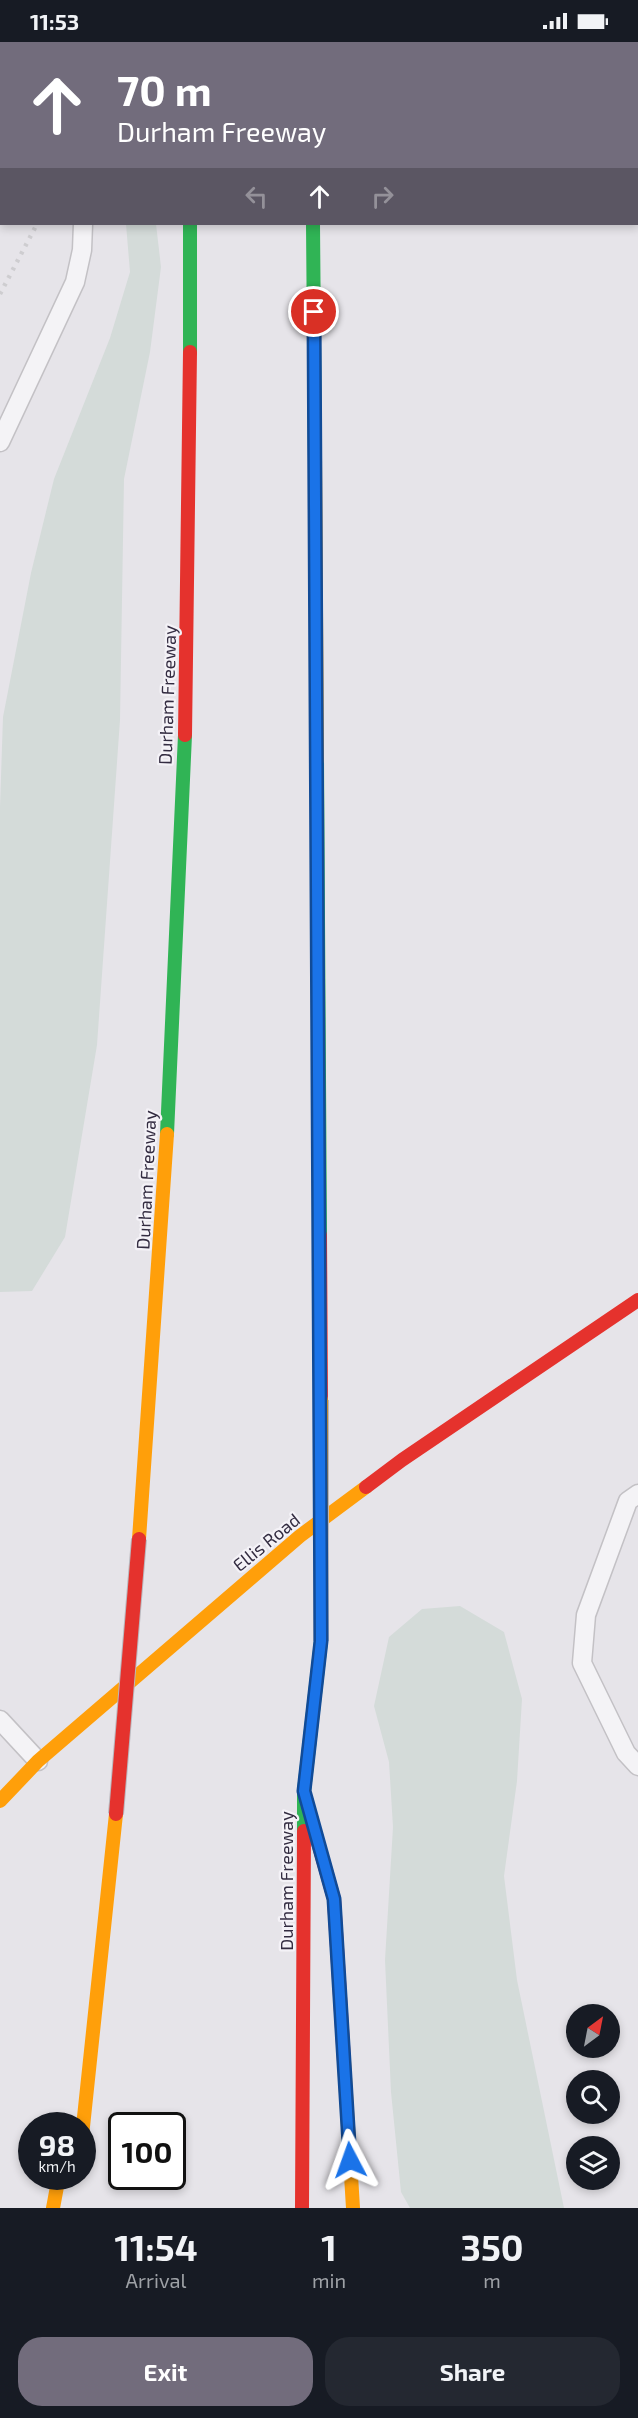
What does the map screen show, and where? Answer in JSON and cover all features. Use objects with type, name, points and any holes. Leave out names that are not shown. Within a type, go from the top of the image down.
[{"type":"main road","name":"Durham Freeway","points":[[85,2112],[116,1814],[166,1168],[178,930],[186,687],[190,473],[190,225]]},
{"type":"main road","name":"Durham Freeway","points":[[302,2208],[304,1791],[321,1641],[313,225]]},
{"type":"main road","name":"Ellis Road","points":[[0,1801],[38,1761],[300,1536],[402,1460],[638,1300]]},
{"type":"main road","points":[[304,1791],[334,1899],[353,2208]]},
{"type":"main road","points":[[70,2112],[105,1927]]},
{"type":"main road","points":[[53,2208],[56,2190]]},
{"type":"lane","points":[[0,442],[75,282],[82,250],[83,225]]},
{"type":"lane","points":[[638,1494],[628,1501],[586,1615],[582,1663],[626,1753],[638,1766]]},
{"type":"lane","points":[[0,1720],[38,1761]]},
{"type":"shaded area","points":[[126,225],[156,225],[161,267],[150,352],[124,479],[120,720],[97,1045],[65,1237],[32,1291],[0,1292],[0,807],[3,717],[31,573],[54,479],[110,338],[130,272]]},
{"type":"shaded area","points":[[460,1606],[504,1632],[522,1699],[517,1781],[504,1876],[517,1980],[564,2208],[410,2208],[401,2192],[391,2092],[385,1960],[393,1827],[389,1762],[374,1706],[389,1637],[422,1609]]},
{"type":"railway","points":[[0,294],[36,225]]},
{"type":"traffic: fast","points":[[190,225],[190,352]]},
{"type":"traffic: fast","points":[[313,225],[315,457]]},
{"type":"traffic: fast","points":[[167,1134],[185,735]]},
{"type":"traffic: fast","points":[[317,760],[320,1235]]},
{"type":"traffic: fast","points":[[304,1831],[304,1791],[321,1641]]},
{"type":"traffic: slow","points":[[315,457],[317,760]]},
{"type":"traffic: slow","points":[[139,1539],[167,1134]]},
{"type":"traffic: slow","points":[[321,1400],[321,1641]]},
{"type":"traffic: slow","points":[[0,1801],[38,1761],[300,1536],[366,1487]]},
{"type":"traffic: slow","points":[[85,2112],[116,1814]]},
{"type":"traffic: slow","points":[[344,2061],[353,2208]]},
{"type":"traffic: slow","points":[[53,2208],[56,2190]]},
{"type":"traffic: jam","points":[[185,735],[190,352]]},
{"type":"traffic: jam","points":[[320,1235],[321,1400]]},
{"type":"traffic: jam","points":[[366,1487],[402,1460],[638,1300]]},
{"type":"traffic: jam","points":[[116,1814],[139,1539]]},
{"type":"traffic: jam","points":[[302,2208],[304,1831]]},
{"type":"traffic: jam","points":[[315,1832],[334,1899],[344,2061]]},
{"type":"route","points":[[314,312],[321,1641],[304,1791],[334,1899],[350,2160]]}]
